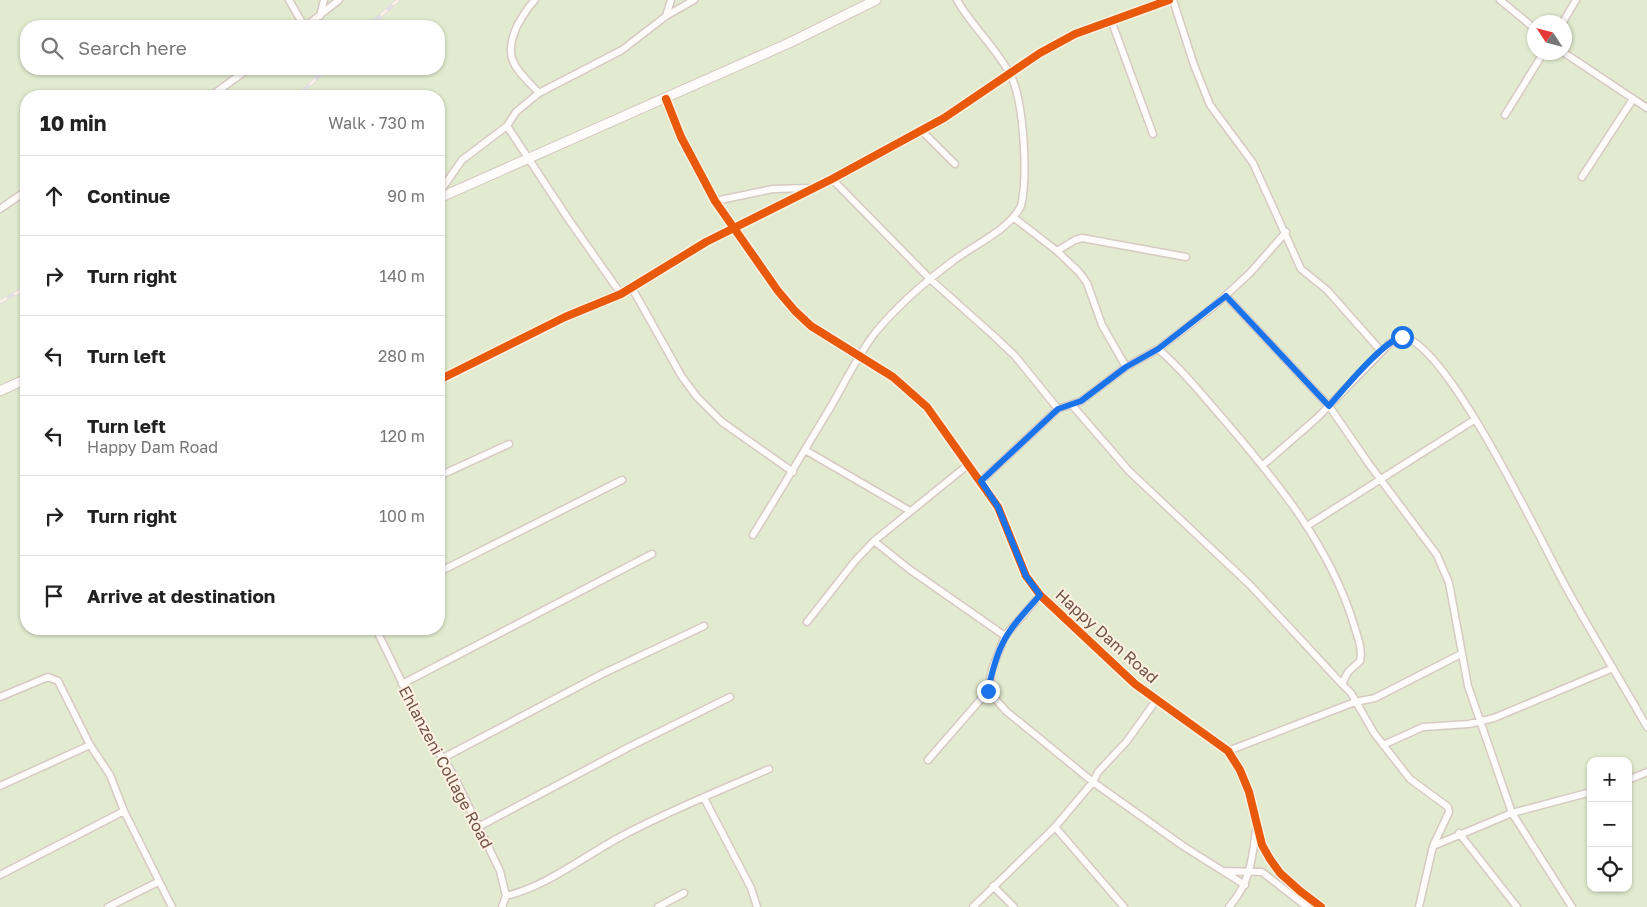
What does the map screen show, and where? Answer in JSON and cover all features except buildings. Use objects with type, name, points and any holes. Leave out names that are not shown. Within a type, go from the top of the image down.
[{"type":"street","points":[[289,0],[301,20]]},
{"type":"street","points":[[320,16],[324,0]]},
{"type":"street","points":[[314,20],[339,0]]},
{"type":"street","points":[[535,0],[521,18],[509,50],[511,59],[520,73],[539,93]]},
{"type":"street","points":[[666,16],[671,0]]},
{"type":"street","points":[[445,184],[462,160],[507,126],[516,112],[539,93],[622,50],[666,16],[694,0]]},
{"type":"street","points":[[445,195],[666,99],[789,43],[876,0]]},
{"type":"street","points":[[752,535],[793,472],[860,356],[876,333],[930,279],[1013,217],[1023,200],[1022,121],[1016,90],[1010,75],[971,24],[957,0]]},
{"type":"street","points":[[445,377],[565,317],[621,294],[706,242],[815,188],[921,130],[975,99],[1050,48],[1075,34],[1169,0]]},
{"type":"street","points":[[1173,0],[1210,105],[1253,163],[1286,232],[1301,269],[1327,290],[1381,351]]},
{"type":"street","points":[[1500,0],[1527,22]]},
{"type":"street","points":[[1566,15],[1576,0]]},
{"type":"street","points":[[1112,20],[1153,134]]},
{"type":"street","points":[[1572,58],[1647,108]]},
{"type":"street","points":[[1504,115],[1539,60]]},
{"type":"street","points":[[219,90],[240,75]]},
{"type":"street","name":"Happy Dam Road","points":[[666,99],[680,137],[715,201],[733,229],[795,311],[812,326],[911,391],[927,407],[998,507],[1026,576],[1040,595],[1136,684],[1228,751],[1240,770],[1249,792],[1262,845],[1280,873],[1321,907]]},
{"type":"street","points":[[1582,177],[1633,99]]},
{"type":"street","points":[[507,126],[621,294]]},
{"type":"street","points":[[921,130],[955,164]]},
{"type":"street","points":[[832,179],[930,279],[1008,349],[1058,409]]},
{"type":"street","points":[[715,201],[773,189],[815,188]]},
{"type":"street","points":[[0,209],[20,195]]},
{"type":"street","points":[[1013,217],[1070,262],[1087,284],[1102,325],[1126,367]]},
{"type":"street","points":[[981,481],[1058,409],[1072,405],[1126,367],[1158,349],[1226,296],[1272,250],[1286,232]]},
{"type":"street","points":[[1057,251],[1074,240],[1082,238],[1186,257]]},
{"type":"street","points":[[632,288],[682,378],[697,397],[722,422],[793,472]]},
{"type":"street","points":[[1226,296],[1329,406],[1380,478],[1429,541],[1443,566],[1449,583],[1461,654],[1480,721],[1512,813],[1572,907]]},
{"type":"street","points":[[1263,465],[1329,406],[1381,351],[1397,338],[1411,339],[1440,366],[1509,474],[1548,555],[1647,727]]},
{"type":"street","points":[[1158,349],[1188,378],[1263,465],[1308,526],[1341,586],[1360,649],[1360,661],[1348,672],[1342,684]]},
{"type":"street","points":[[0,391],[20,382]]},
{"type":"street","points":[[1072,405],[1123,464],[1250,585],[1342,684],[1356,702],[1365,720],[1410,779],[1448,807],[1449,812],[1433,846],[1419,907]]},
{"type":"street","points":[[1308,526],[1380,478],[1474,420]]},
{"type":"street","points":[[445,473],[509,444]]},
{"type":"street","points":[[805,450],[910,511]]},
{"type":"street","points":[[807,622],[855,561],[874,542],[969,464]]},
{"type":"street","points":[[445,569],[622,480]]},
{"type":"street","points":[[874,542],[909,569],[1005,636]]},
{"type":"street","points":[[402,684],[652,554]]},
{"type":"street","points":[[928,760],[988,691],[992,669],[1005,636],[1040,595]]},
{"type":"street","points":[[443,758],[602,674],[704,626]]},
{"type":"street","name":"Ehlanzeni Collage Road","points":[[379,635],[428,736],[443,758],[500,871],[506,896]]},
{"type":"street","points":[[1228,751],[1356,702],[1375,698],[1461,654]]},
{"type":"street","points":[[1383,745],[1401,735],[1424,727],[1494,718],[1613,668]]},
{"type":"street","points":[[0,697],[41,678],[54,678],[62,687],[90,744],[110,775],[124,812],[172,907]]},
{"type":"street","points":[[988,691],[1006,711],[1094,782],[1183,846],[1245,885]]},
{"type":"street","points":[[478,827],[629,747],[730,697]]},
{"type":"street","points":[[973,907],[1055,827],[1094,782],[1098,772],[1142,722],[1157,699]]},
{"type":"street","points":[[0,786],[90,744]]},
{"type":"street","points":[[502,907],[506,896],[535,886],[620,837],[769,769]]},
{"type":"street","points":[[1632,778],[1647,772]]},
{"type":"street","points":[[1433,846],[1460,833],[1512,813],[1587,793]]},
{"type":"street","points":[[704,798],[751,888],[757,907]]},
{"type":"street","points":[[0,875],[124,812]]},
{"type":"street","points":[[1055,827],[1124,907]]},
{"type":"street","points":[[1228,907],[1245,885],[1250,871],[1257,827]]},
{"type":"street","points":[[1460,833],[1517,907]]},
{"type":"street","points":[[1223,871],[1258,871],[1267,874],[1307,907]]},
{"type":"street","points":[[108,907],[158,882]]},
{"type":"street","points":[[993,886],[1014,907]]},
{"type":"street","points":[[658,907],[684,893]]},
{"type":"green space","points":[[0,0],[1647,0],[1647,907],[0,907]]},
{"type":"railway","points":[[376,20],[398,0]]},
{"type":"railway","points":[[304,90],[320,75]]},
{"type":"railway","points":[[0,302],[20,291]]},
{"type":"cycle path","points":[[445,377],[565,317],[621,294],[706,242],[832,179],[944,118],[1040,53],[1075,34],[1169,0]]},
{"type":"cycle path","points":[[666,99],[681,137],[715,201],[778,291],[811,326],[893,377],[927,407],[998,507],[1026,576],[1040,595],[1135,684],[1228,751],[1240,770],[1249,792],[1262,845],[1270,859],[1280,873],[1321,907]]},
{"type":"route","points":[[988,691],[992,669],[1005,636],[1040,595],[1026,576],[1013,549],[998,507],[981,481],[1058,409],[1081,401],[1126,367],[1158,349],[1226,296],[1329,406],[1381,351],[1397,338],[1402,337]]}]
